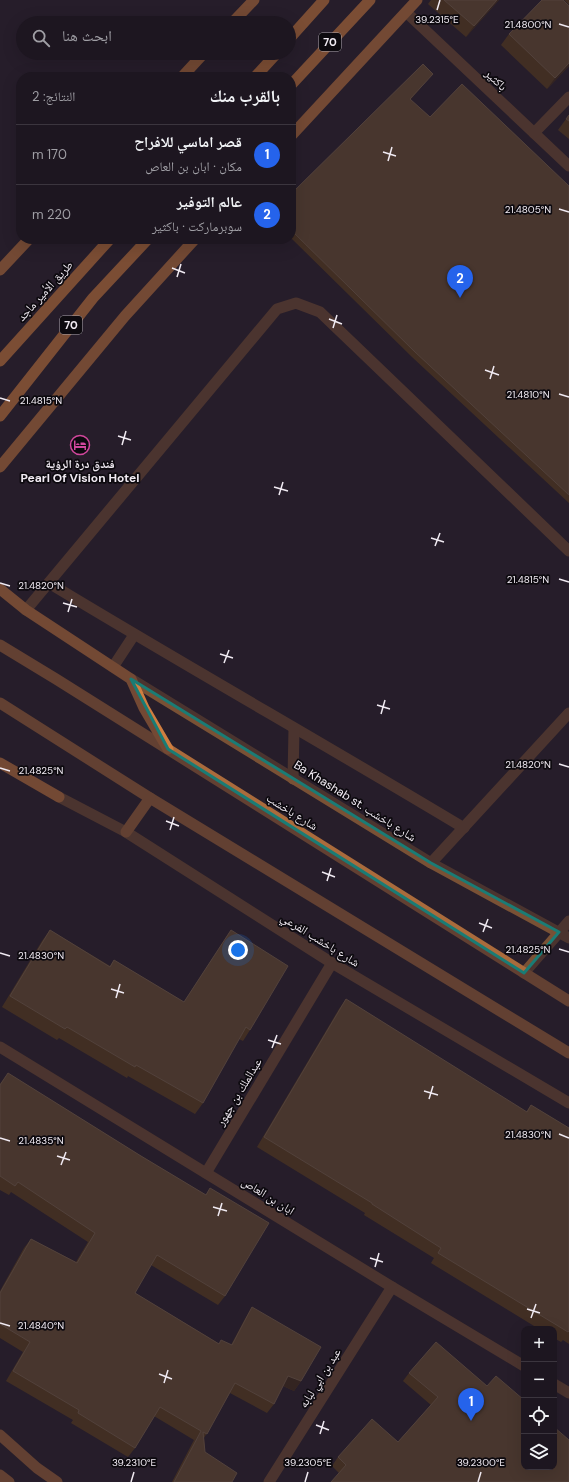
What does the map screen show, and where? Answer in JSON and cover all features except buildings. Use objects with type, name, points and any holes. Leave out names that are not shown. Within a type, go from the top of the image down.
[{"type":"highway","points":[[296,31],[324,0]]},
{"type":"highway","name":"70","points":[[296,80],[370,0]]},
{"type":"highway","points":[[260,72],[271,60]]},
{"type":"highway","name":"طريق الأمير ماجد","points":[[0,361],[105,244]]},
{"type":"highway","name":"70","points":[[0,416],[93,298],[143,244]]},
{"type":"main road","points":[[239,16],[254,0]]},
{"type":"main road","points":[[296,131],[417,0]]},
{"type":"main road","points":[[187,72],[198,60]]},
{"type":"main road","points":[[0,270],[24,244]]},
{"type":"main road","points":[[0,467],[125,316],[191,244]]},
{"type":"main road","points":[[0,589],[26,610],[131,679],[144,708],[168,749]]},
{"type":"main road","name":"شارع باخشب","points":[[0,645],[569,1001]]},
{"type":"main road","points":[[0,703],[150,798],[569,1053]]},
{"type":"main road","points":[[0,764],[16,771],[59,797]]},
{"type":"main road","points":[[126,832],[150,798]]},
{"type":"main road","points":[[0,1434],[37,1468],[58,1482]]},
{"type":"main road","points":[[0,1475],[9,1482]]},
{"type":"street","name":"باكثير","points":[[406,12],[569,166]]},
{"type":"street","points":[[534,133],[569,97]]},
{"type":"street","points":[[26,610],[277,309],[296,304],[320,312],[569,551]]},
{"type":"street","points":[[49,583],[134,635],[294,729],[364,768],[464,828]]},
{"type":"street","points":[[113,667],[134,635]]},
{"type":"street","name":"Ba Khashab st. شارع باخشب","points":[[131,679],[431,863],[569,938]]},
{"type":"street","points":[[431,863],[569,713]]},
{"type":"street","points":[[294,729],[294,779]]},
{"type":"street","name":"شارع باخشب الفرعي","points":[[59,797],[126,832],[332,963],[569,1103]]},
{"type":"street","points":[[524,973],[569,921]]},
{"type":"street","name":"عبدالملك بن جهور","points":[[206,1173],[332,963]]},
{"type":"street","name":"ابان بن العاص","points":[[0,1047],[521,1364]]},
{"type":"street","name":"عبد بن ابي لبابه","points":[[269,1482],[392,1287]]},
{"type":"street","points":[[557,1386],[569,1393]]},
{"type":"highlighted area","points":[[131,679],[431,863],[559,932],[524,973],[168,749]]},
{"type":"place","name":"عالم التوفير","points":[[460,298]]},
{"type":"place","name":"فندق درة الرؤية Pearl Of Vision Hotel","points":[[80,445]]},
{"type":"place","name":"قصر اماسي للافراح","points":[[471,1421]]}]
